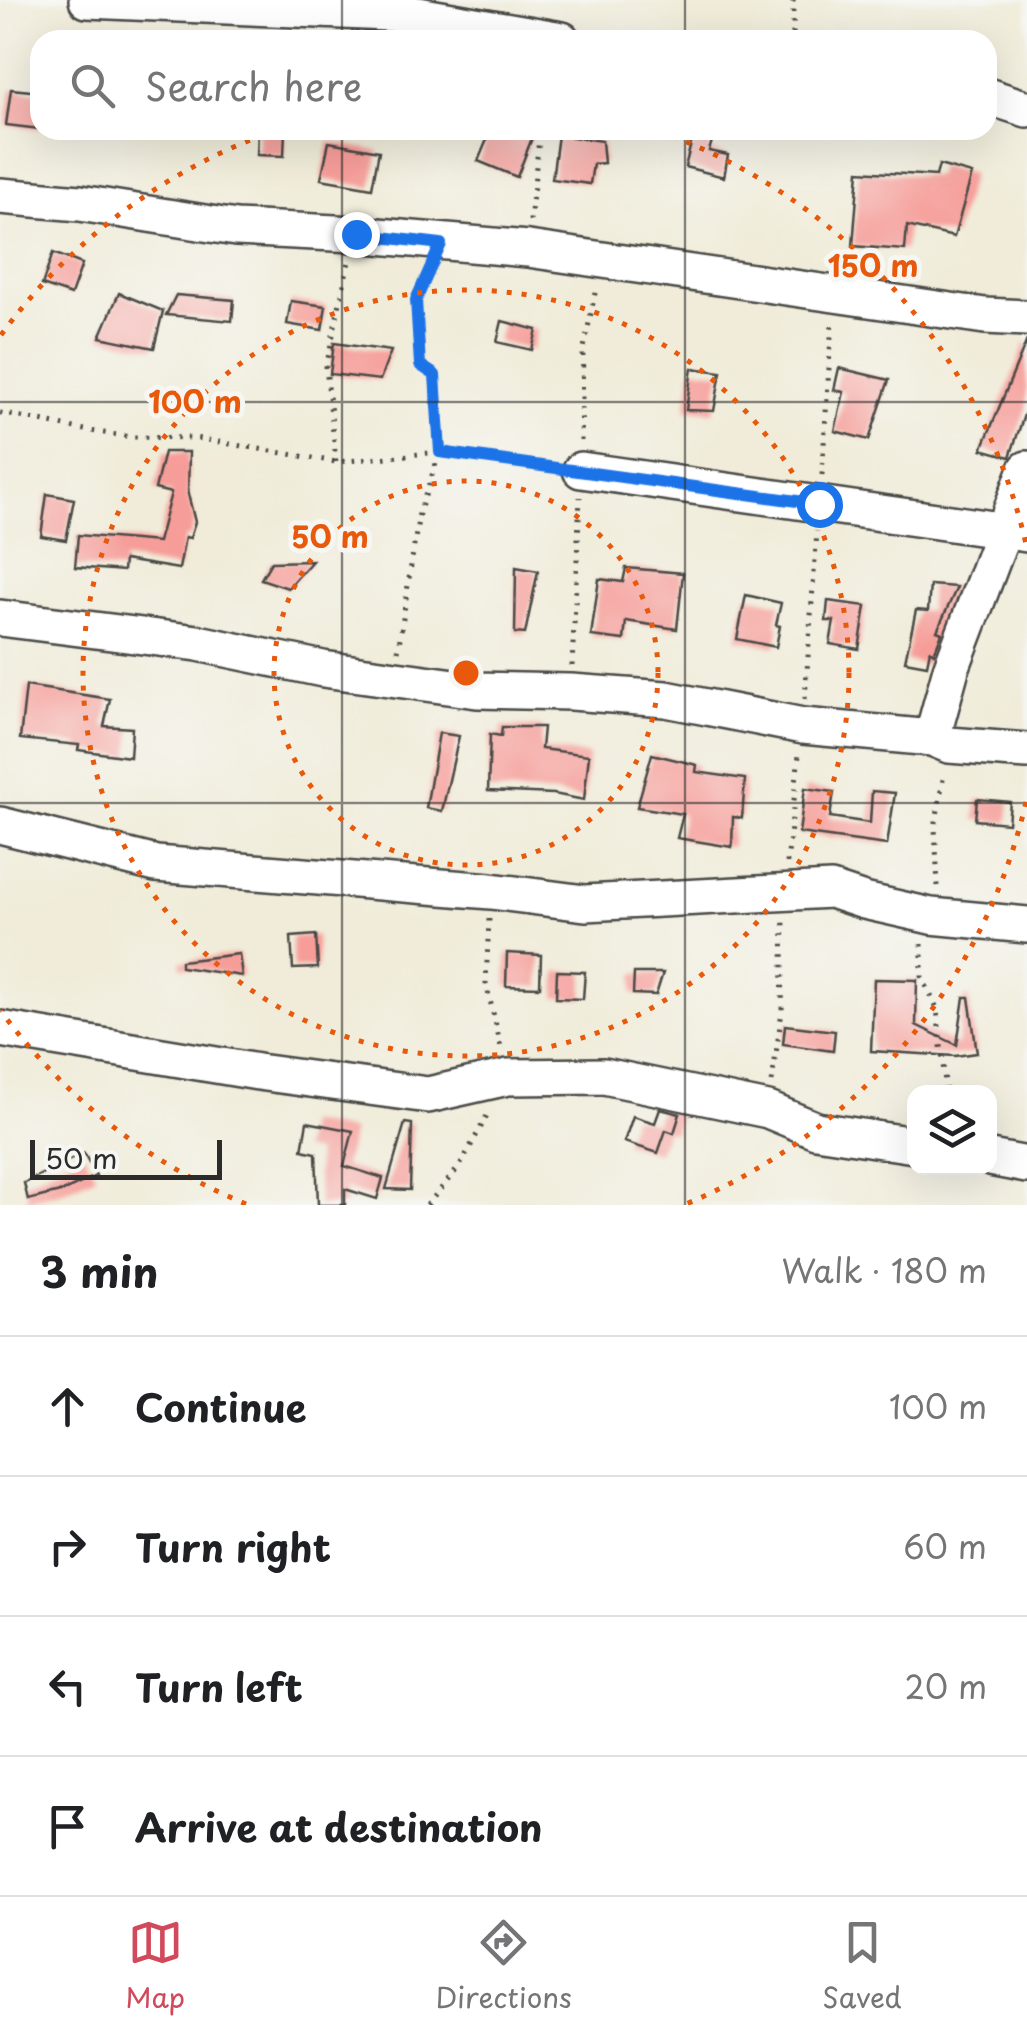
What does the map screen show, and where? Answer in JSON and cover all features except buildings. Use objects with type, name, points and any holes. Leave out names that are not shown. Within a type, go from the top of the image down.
[{"type":"street","points":[[87,0],[412,14],[504,30]]},
{"type":"street","points":[[997,99],[1027,108]]},
{"type":"street","points":[[0,196],[80,203],[236,228],[528,249],[985,316],[1027,318]]},
{"type":"street","points":[[932,738],[952,669],[1016,531],[1027,469]]},
{"type":"street","points":[[581,470],[1016,531]]},
{"type":"street","points":[[0,618],[198,643],[323,669],[477,690],[666,699],[803,726],[1027,751]]},
{"type":"street","points":[[0,825],[156,864],[491,891],[586,904],[831,890],[931,916],[1027,924]]},
{"type":"street","points":[[0,1029],[258,1072],[428,1094],[508,1077],[604,1076],[768,1110],[816,1130],[907,1144]]},
{"type":"street","points":[[997,1159],[1027,1165]]},
{"type":"path","points":[[794,0],[794,30]]},
{"type":"path","points":[[528,249],[539,140]]},
{"type":"path","points":[[336,462],[326,367],[356,234]]},
{"type":"path","points":[[394,677],[419,513],[440,452],[435,375],[420,365],[416,300],[441,244]]},
{"type":"path","points":[[571,692],[583,353],[602,260]]},
{"type":"path","points":[[0,413],[118,435],[195,438],[336,462],[440,452],[581,470]]},
{"type":"route","points":[[356,234],[441,244],[416,300],[420,365],[435,375],[440,452],[819,504]]}]
